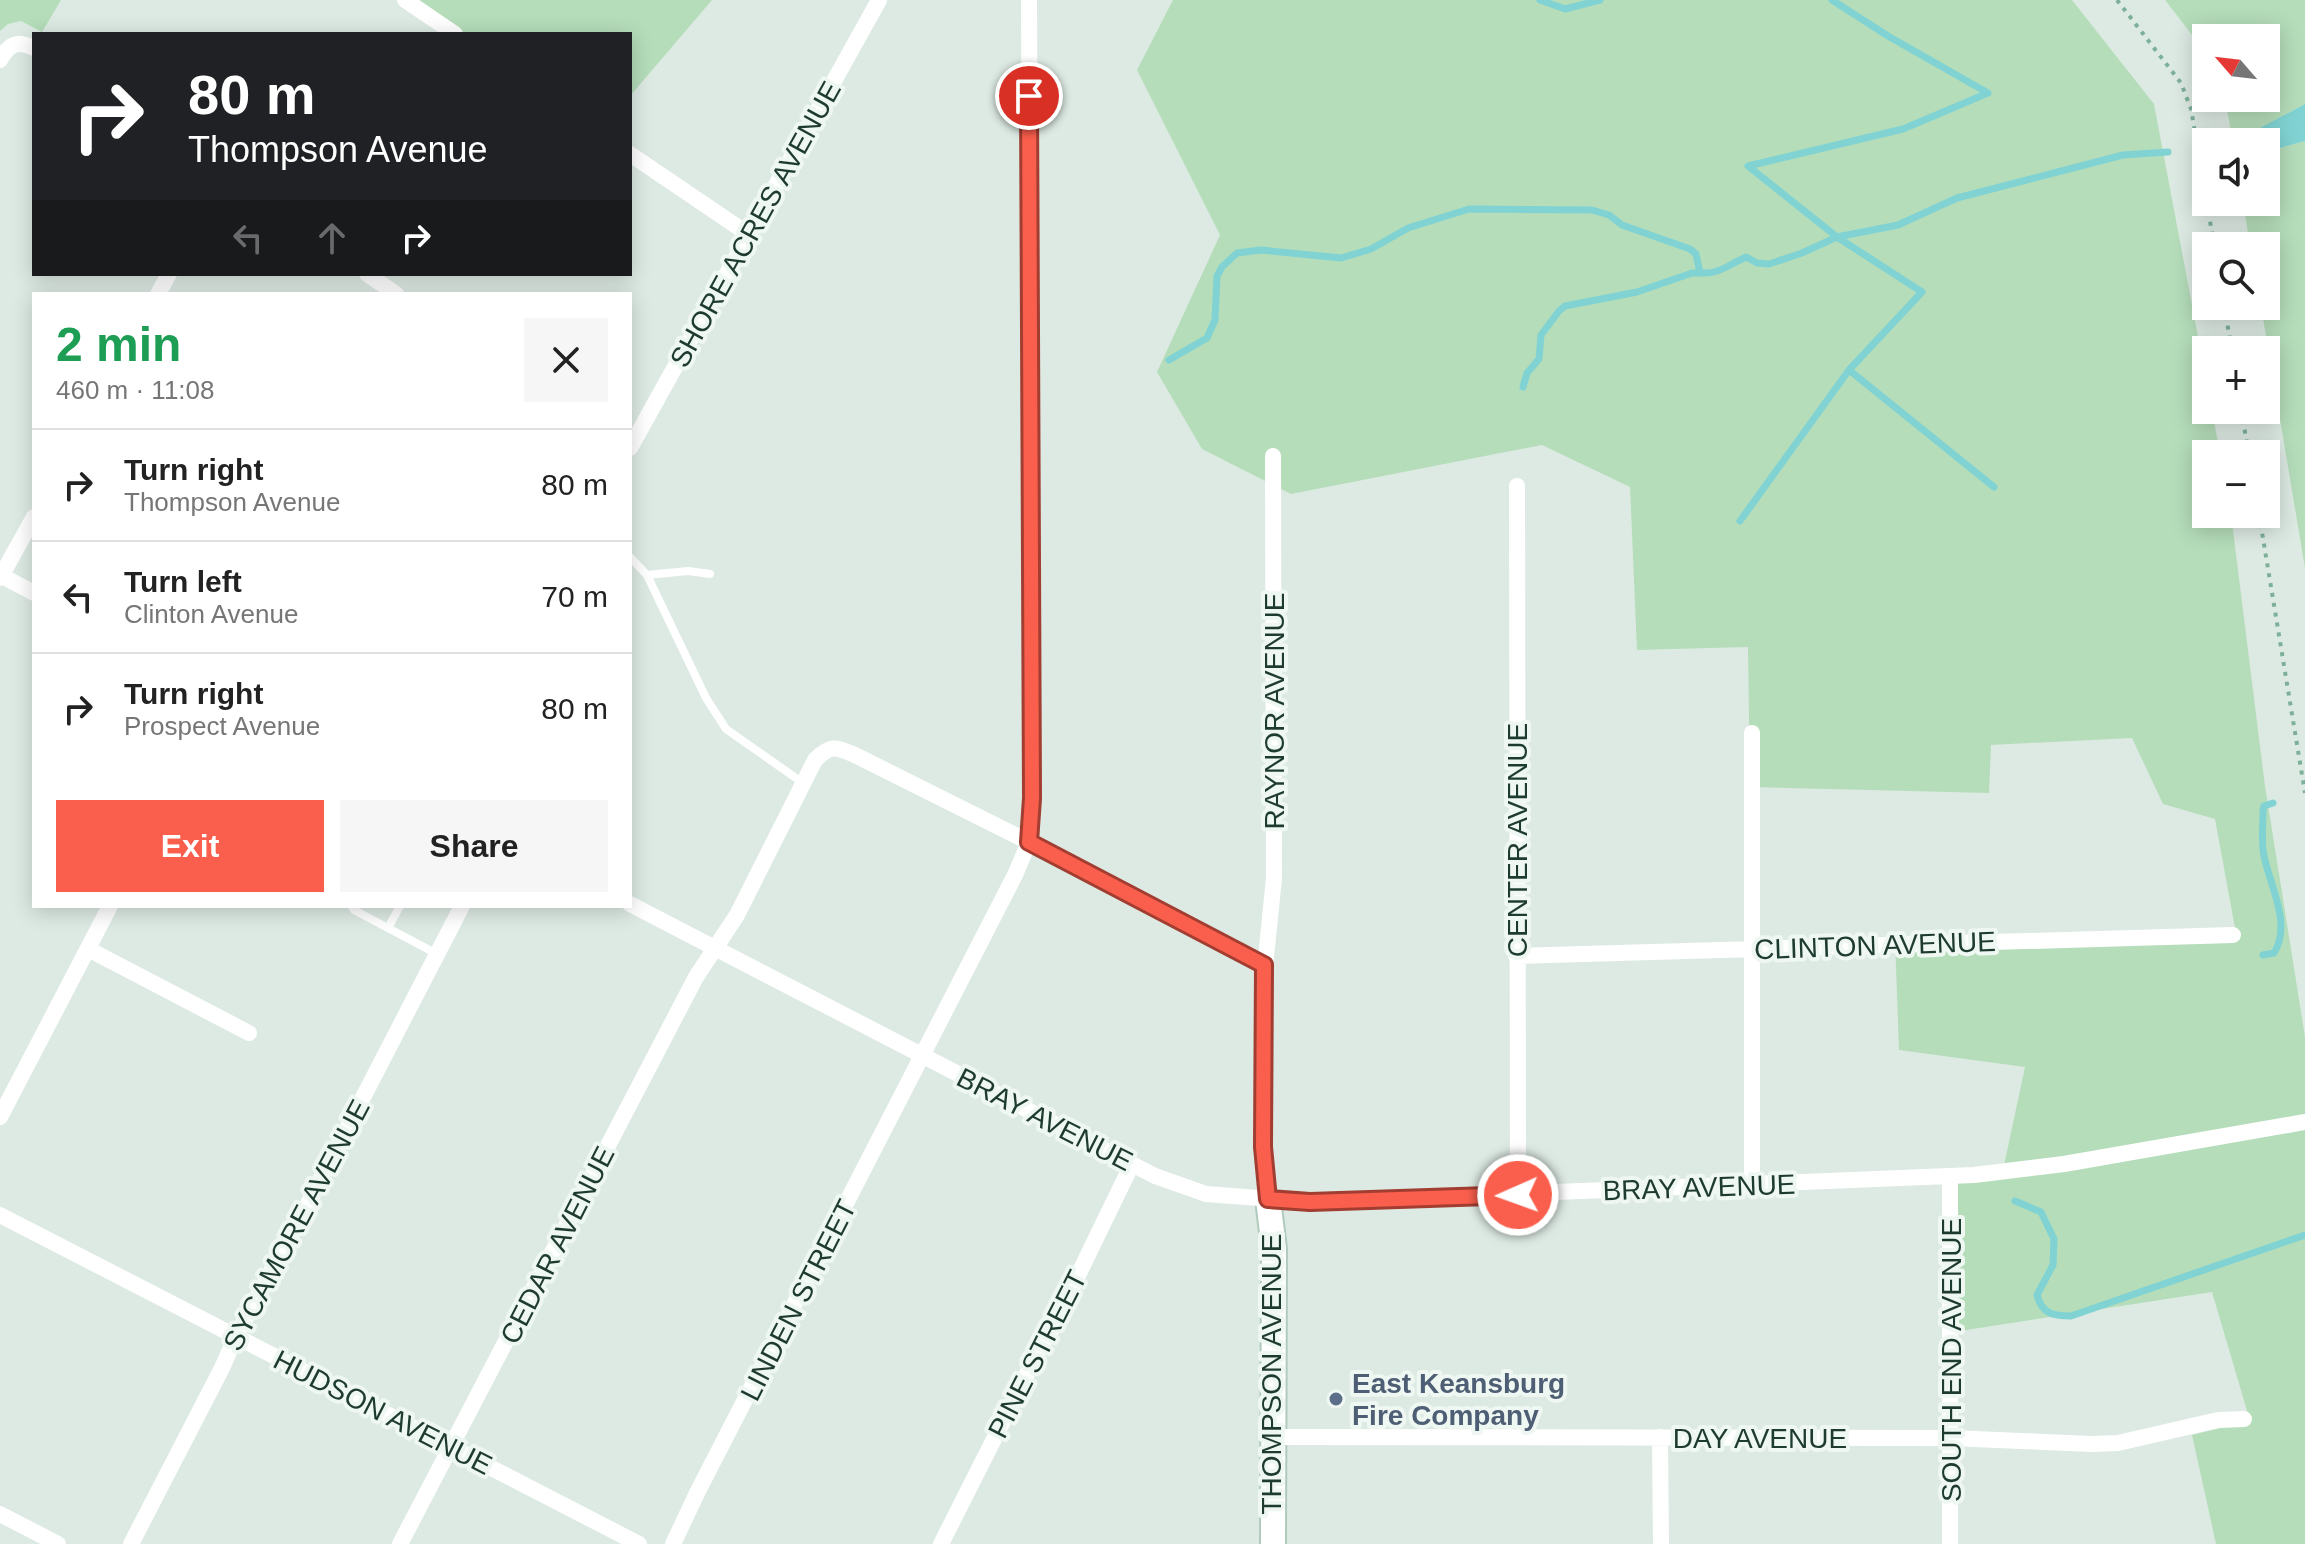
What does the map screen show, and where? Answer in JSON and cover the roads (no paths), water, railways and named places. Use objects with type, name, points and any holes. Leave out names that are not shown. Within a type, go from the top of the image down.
[{"type":"street","points":[[405,0],[452,32]]},
{"type":"street","name":"SHORE ACRES AVENUE","points":[[632,444],[879,0]]},
{"type":"street","name":"LINDEN STREET","points":[[673,1544],[924,1056],[1029,842],[1032,798],[1029,0]]},
{"type":"street","points":[[0,60],[10,45],[20,43],[32,47]]},
{"type":"street","points":[[632,155],[748,234]]},
{"type":"street","points":[[370,276],[393,292]]},
{"type":"street","name":"RAYNOR AVENUE","points":[[1264,965],[1274,878],[1273,456]]},
{"type":"street","name":"CENTER AVENUE","points":[[1517,486],[1518,1195]]},
{"type":"street","points":[[32,521],[0,577],[32,592]]},
{"type":"street","points":[[1752,733],[1752,1185]]},
{"type":"street","name":"CEDAR AVENUE","points":[[400,1544],[696,977],[737,915],[815,760],[824,750],[836,747],[1029,842]]},
{"type":"street","points":[[1029,842],[1264,965]]},
{"type":"street","name":"BRAY AVENUE","points":[[632,905],[1132,1164],[1206,1194],[1310,1202],[1950,1176],[2064,1164],[2305,1122]]},
{"type":"street","points":[[0,1117],[109,908]]},
{"type":"street","name":"SYCAMORE AVENUE","points":[[131,1544],[236,1336],[461,908]]},
{"type":"street","name":"CLINTON AVENUE","points":[[1516,956],[2233,935]]},
{"type":"street","points":[[88,949],[249,1033]]},
{"type":"street","name":"THOMPSON AVENUE","points":[[1264,965],[1263,1147],[1274,1249],[1273,1544]]},
{"type":"street","name":"PINE STREET","points":[[941,1544],[1051,1331],[1132,1164]]},
{"type":"street","name":"SOUTH END AVENUE","points":[[1950,1176],[1950,1544]]},
{"type":"street","name":"HUDSON AVENUE","points":[[0,1215],[639,1544]]},
{"type":"street","name":"DAY AVENUE","points":[[1272,1437],[1950,1438],[2092,1444],[2118,1443],[2218,1420],[2244,1419]]},
{"type":"street","points":[[1660,1437],[1661,1544]]},
{"type":"street","points":[[0,1514],[58,1544]]},
{"type":"lane","points":[[632,559],[647,575],[706,698],[726,729],[803,783]]},
{"type":"lane","points":[[647,575],[688,571],[710,574]]},
{"type":"lane","points":[[353,908],[437,954]]},
{"type":"lane","points":[[388,928],[399,908]]},
{"type":"water","points":[[2305,104],[2305,141],[2280,148],[2280,128],[2260,128]]},
{"type":"waterway","points":[[1540,0],[1565,9],[1600,0]]},
{"type":"waterway","points":[[1740,521],[1849,370],[1922,292],[1837,237],[1748,166],[1903,129],[1988,93],[1832,0]]},
{"type":"waterway","points":[[1169,360],[1207,338],[1215,320],[1217,276],[1237,253],[1261,250],[1341,258],[1371,249],[1408,228],[1469,209],[1592,210],[1609,215],[1622,225],[1690,249],[1696,254],[1700,273],[1707,273],[1746,257],[1757,263],[1769,264],[1837,237],[1898,225],[1957,198],[2123,155],[2168,152]]},
{"type":"waterway","points":[[1523,387],[1527,373],[1539,359],[1541,335],[1565,306],[1637,292],[1700,273]]},
{"type":"waterway","points":[[1849,370],[1994,487]]},
{"type":"waterway","points":[[2263,955],[2274,953],[2281,930],[2263,845],[2264,806],[2273,803]]},
{"type":"waterway","points":[[2015,1201],[2041,1212],[2054,1239],[2053,1265],[2037,1295],[2045,1310],[2059,1315],[2071,1316],[2305,1235]]},
{"type":"place","name":"East Keansburg Fire Company","points":[[1336,1399]]}]
